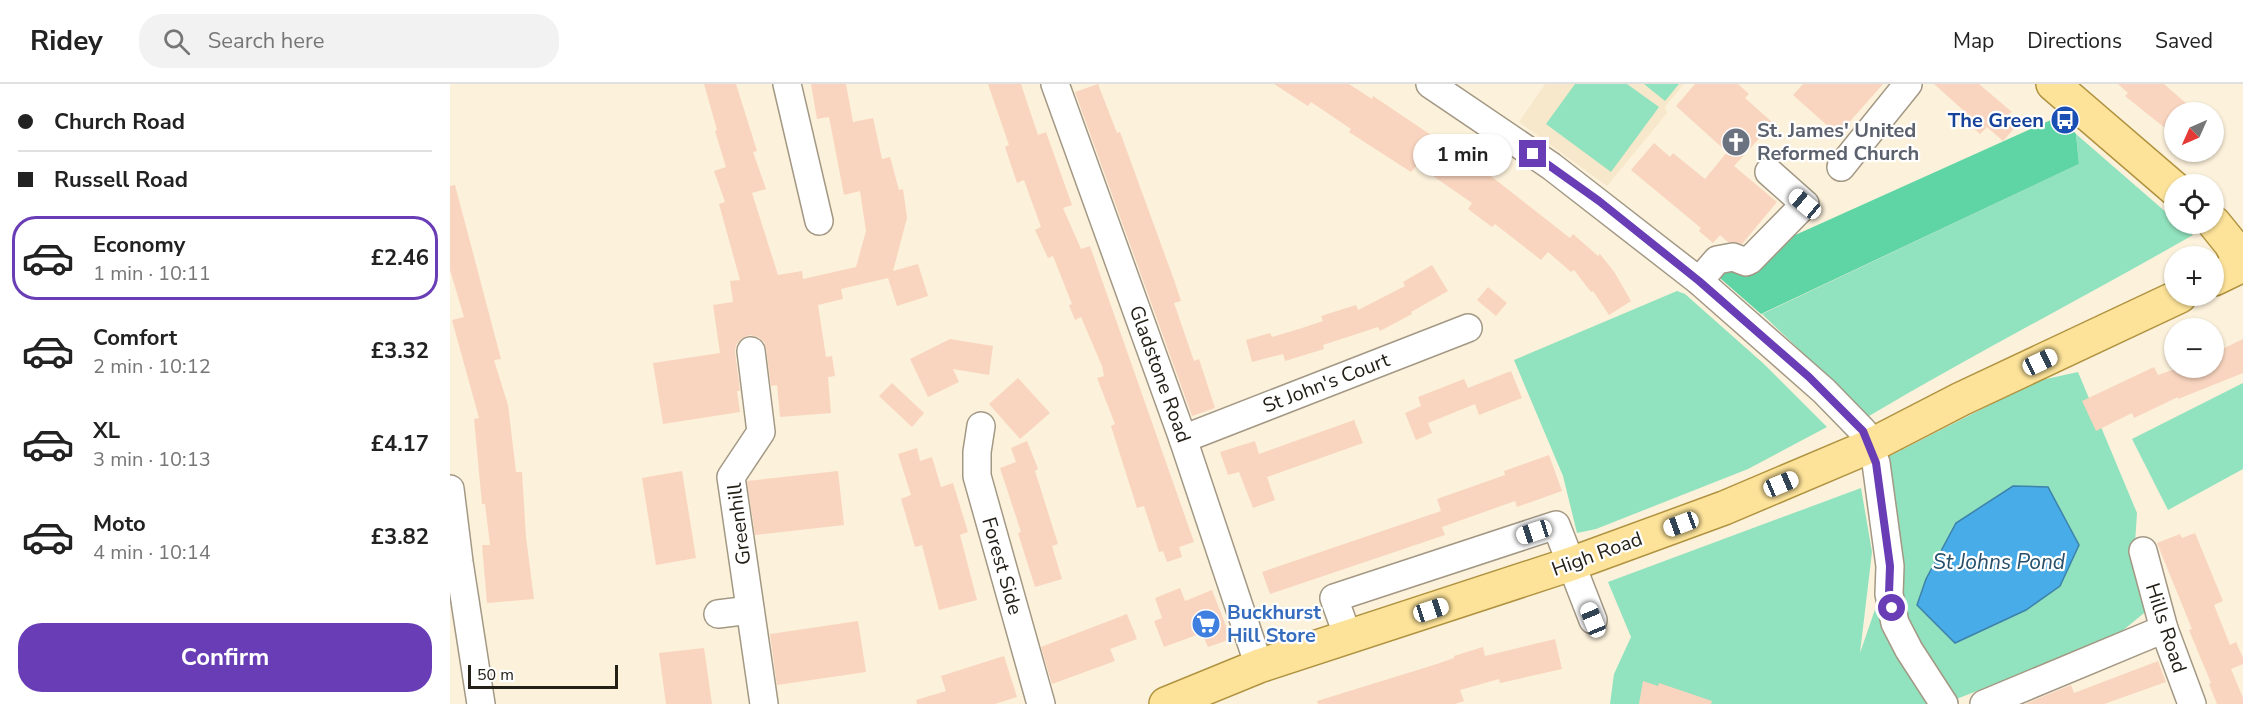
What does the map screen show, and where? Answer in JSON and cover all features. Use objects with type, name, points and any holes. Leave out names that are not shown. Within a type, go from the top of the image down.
[{"type":"main road","points":[[2053,84],[2164,180]]},
{"type":"main road","points":[[2223,234],[2231,244],[2233,270]]},
{"type":"main road","name":"High Road","points":[[1166,704],[1259,666],[1571,564],[1724,507],[1869,447],[1961,399],[2164,304]]},
{"type":"street","points":[[787,84],[819,221]]},
{"type":"street","name":"Gladstone Road","points":[[1055,84],[1183,439],[1259,666]]},
{"type":"street","points":[[1430,84],[1561,173],[1699,281],[1824,391],[1863,431],[1876,463],[1890,566],[1889,594],[1895,623],[1909,650],[1944,704]]},
{"type":"street","points":[[1841,167],[1908,84]]},
{"type":"street","points":[[1699,281],[1717,260],[1733,257],[1746,262],[1750,260],[1805,204],[1769,172]]},
{"type":"street","name":"St John's Court","points":[[1183,439],[1468,328]]},
{"type":"street","name":"Greenhill","points":[[751,351],[761,432],[731,477],[764,704]]},
{"type":"street","name":"Forest Side","points":[[981,426],[977,452],[977,476],[1041,704]]},
{"type":"street","points":[[450,489],[481,704]]},
{"type":"street","name":"Hills Road","points":[[2143,551],[2164,629],[2192,704]]},
{"type":"street","points":[[1571,564],[1593,620]]},
{"type":"street","points":[[718,614],[750,610]]},
{"type":"street","points":[[1984,704],[2164,629]]},
{"type":"shaded area","points":[[1545,84],[1684,84],[1665,107],[1667,113],[1607,186],[1519,122]]},
{"type":"green space","points":[[1575,84],[1627,84],[1659,107],[1611,172],[1546,124]]},
{"type":"green space","points":[[1644,84],[1679,84],[1665,101]]},
{"type":"green space","points":[[2062,115],[2076,134],[2079,164],[1761,314],[1713,272]]},
{"type":"green space","points":[[2076,134],[2164,210],[2164,234],[2193,235],[2173,246],[2164,246],[2164,251],[1869,416],[1762,314],[2079,164]]},
{"type":"green space","points":[[1677,291],[1685,294],[1764,364],[1827,427],[1748,469],[1596,529],[1577,533],[1563,476],[1514,360]]},
{"type":"green space","points":[[2078,372],[2137,513],[2134,559],[2149,609],[2116,636],[1954,700],[1954,704],[1610,704],[1614,674],[1631,637],[1608,582],[1861,488],[1872,552],[1860,653],[1890,566],[1876,463],[2037,381]]},
{"type":"green space","points":[[2243,383],[2243,469],[2168,510],[2132,439]]},
{"type":"water","name":"St Johns Pond","points":[[2013,486],[2048,487],[2079,545],[2060,586],[2026,610],[1955,643],[1917,605],[1926,579],[1956,523]]},
{"type":"building","points":[[704,84],[736,84],[757,151],[753,152],[766,189],[752,193],[778,275],[802,271],[803,279],[856,267],[866,231],[860,191],[844,195],[829,117],[817,119],[811,84],[846,84],[853,122],[873,118],[882,159],[890,157],[899,190],[903,189],[907,218],[893,271],[918,264],[928,296],[897,306],[888,278],[841,289],[843,299],[818,305],[826,357],[832,356],[835,376],[828,377],[831,413],[780,417],[777,385],[771,386],[764,342],[750,335],[741,339],[736,345],[735,352],[740,412],[663,424],[653,363],[720,353],[713,305],[733,302],[730,281],[740,280],[719,204],[725,202],[714,171],[726,167]]},
{"type":"building","points":[[988,84],[1021,84],[1038,135],[1046,132],[1072,205],[1063,208],[1081,249],[1090,246],[1194,542],[1179,547],[1182,557],[1167,562],[1163,551],[1159,552],[1144,506],[1137,508],[1111,426],[1115,424],[1097,378],[1104,376],[1102,366],[1081,317],[1075,320],[1069,305],[1072,304],[1053,256],[1048,258],[1035,230],[1041,227],[1024,180],[1017,183],[1005,147],[1009,145]]},
{"type":"building","points":[[1098,84],[1117,133],[1120,132],[1174,280],[1181,301],[1174,303],[1194,361],[1199,359],[1215,408],[1192,416],[1075,92]]},
{"type":"building","points":[[1274,84],[1349,84],[1372,99],[1373,96],[1440,141],[1441,138],[1488,171],[1487,173],[1570,238],[1573,234],[1598,256],[1600,254],[1615,273],[1631,301],[1609,315],[1593,291],[1591,292],[1574,270],[1571,272],[1548,252],[1541,260],[1495,224],[1492,227],[1468,209],[1472,203],[1417,165],[1411,172],[1349,132],[1351,129],[1311,102],[1308,106]]},
{"type":"building","points":[[1695,84],[1738,84],[1749,94],[1745,98],[1773,123],[1734,166],[1777,202],[1742,244],[1728,242],[1720,235],[1713,243],[1699,231],[1701,228],[1631,170],[1654,143],[1670,157],[1673,153],[1705,179],[1727,152],[1676,106]]},
{"type":"building","points":[[1803,84],[1883,84],[1838,135],[1793,95]]},
{"type":"building","points":[[1934,84],[1979,84],[2012,112],[2009,114],[2019,123],[2003,141],[1987,127],[1980,134],[1967,122],[1972,118]]},
{"type":"building","points":[[2118,84],[2164,84],[2185,102],[2164,102],[2164,127],[2125,96],[2128,93]]},
{"type":"building","points":[[455,185],[501,359],[494,360],[508,405],[516,472],[522,472],[526,537],[534,599],[487,603],[482,545],[490,545],[485,504],[482,504],[474,419],[479,418],[452,320],[464,317],[450,270],[450,186]]},
{"type":"building","points":[[1432,265],[1448,291],[1411,312],[1412,314],[1380,331],[1378,327],[1323,345],[1324,349],[1285,361],[1283,354],[1252,362],[1246,340],[1270,333],[1272,337],[1299,329],[1323,321],[1321,316],[1356,305],[1358,310],[1405,286],[1403,282]]},
{"type":"building","points":[[1488,287],[1507,303],[1496,316],[1477,300]]},
{"type":"building","points":[[950,339],[993,346],[989,375],[953,369],[959,382],[928,397],[910,359]]},
{"type":"building","points":[[2243,339],[2243,373],[2178,399],[2178,397],[2134,418],[2132,413],[2096,431],[2082,401],[2154,367],[2158,375],[2164,373],[2164,378],[2224,378],[2224,348]]},
{"type":"building","points":[[1511,371],[1522,398],[1479,415],[1475,404],[1428,423],[1432,433],[1416,440],[1405,413],[1421,406],[1418,397],[1464,379],[1468,388]]},
{"type":"building","points":[[1018,378],[1050,413],[1020,439],[989,404]]},
{"type":"building","points":[[892,383],[924,413],[912,427],[879,396]]},
{"type":"building","points":[[1354,420],[1363,443],[1267,477],[1275,500],[1253,508],[1239,472],[1228,475],[1220,452],[1255,441],[1259,454]]},
{"type":"building","points":[[1027,441],[1038,469],[1035,471],[1058,544],[1052,546],[1062,579],[1035,587],[1018,533],[1021,532],[1000,468],[1016,462],[1011,448]]},
{"type":"building","points":[[917,448],[920,461],[932,457],[941,487],[953,483],[968,532],[960,535],[977,600],[939,610],[922,545],[915,547],[901,499],[911,495],[898,454]]},
{"type":"building","points":[[1549,455],[1562,491],[1517,507],[1515,501],[1442,527],[1445,535],[1270,594],[1262,572],[1441,511],[1437,499],[1505,475],[1504,471]]},
{"type":"building","points":[[682,471],[696,558],[656,565],[642,478]]},
{"type":"building","points":[[838,471],[844,525],[755,535],[747,481]]},
{"type":"building","points":[[2195,533],[2223,601],[2214,605],[2230,645],[2236,642],[2243,658],[2243,664],[2231,669],[2243,698],[2243,704],[2217,704],[2209,684],[2211,683],[2189,630],[2192,629],[2157,543],[2180,534],[2182,538]]},
{"type":"building","points":[[1180,588],[1185,601],[1212,590],[1231,639],[1208,647],[1202,633],[1164,647],[1154,621],[1162,618],[1155,598]]},
{"type":"building","points":[[1127,614],[1137,639],[1110,649],[1115,661],[1052,684],[1041,647]]},
{"type":"building","points":[[858,621],[866,672],[777,685],[770,634]]},
{"type":"building","points":[[1555,639],[1562,669],[1500,683],[1499,679],[1460,690],[1464,701],[1455,704],[1318,704],[1317,701],[1437,664],[1483,647],[1485,656]]},
{"type":"building","points":[[704,648],[712,704],[666,704],[659,653]]},
{"type":"building","points":[[1004,656],[1017,697],[995,704],[917,704],[916,700],[946,691],[941,676]]},
{"type":"building","points":[[2158,661],[2166,682],[2104,704],[2025,704],[2071,685],[2074,693]]},
{"type":"building","points":[[1643,681],[1658,686],[1659,683],[1712,701],[1711,704],[1639,704]]},
{"type":"place","name":"The Green","points":[[2065,120]]},
{"type":"place","name":"St. James' United Reformed Church","points":[[1736,142]]},
{"type":"place","name":"Buckhurst Hill Store","points":[[1206,624]]},
{"type":"route","points":[[1533,154],[1599,201],[1699,281],[1809,377],[1863,431],[1876,463],[1890,566],[1889,594],[1892,608]]}]
